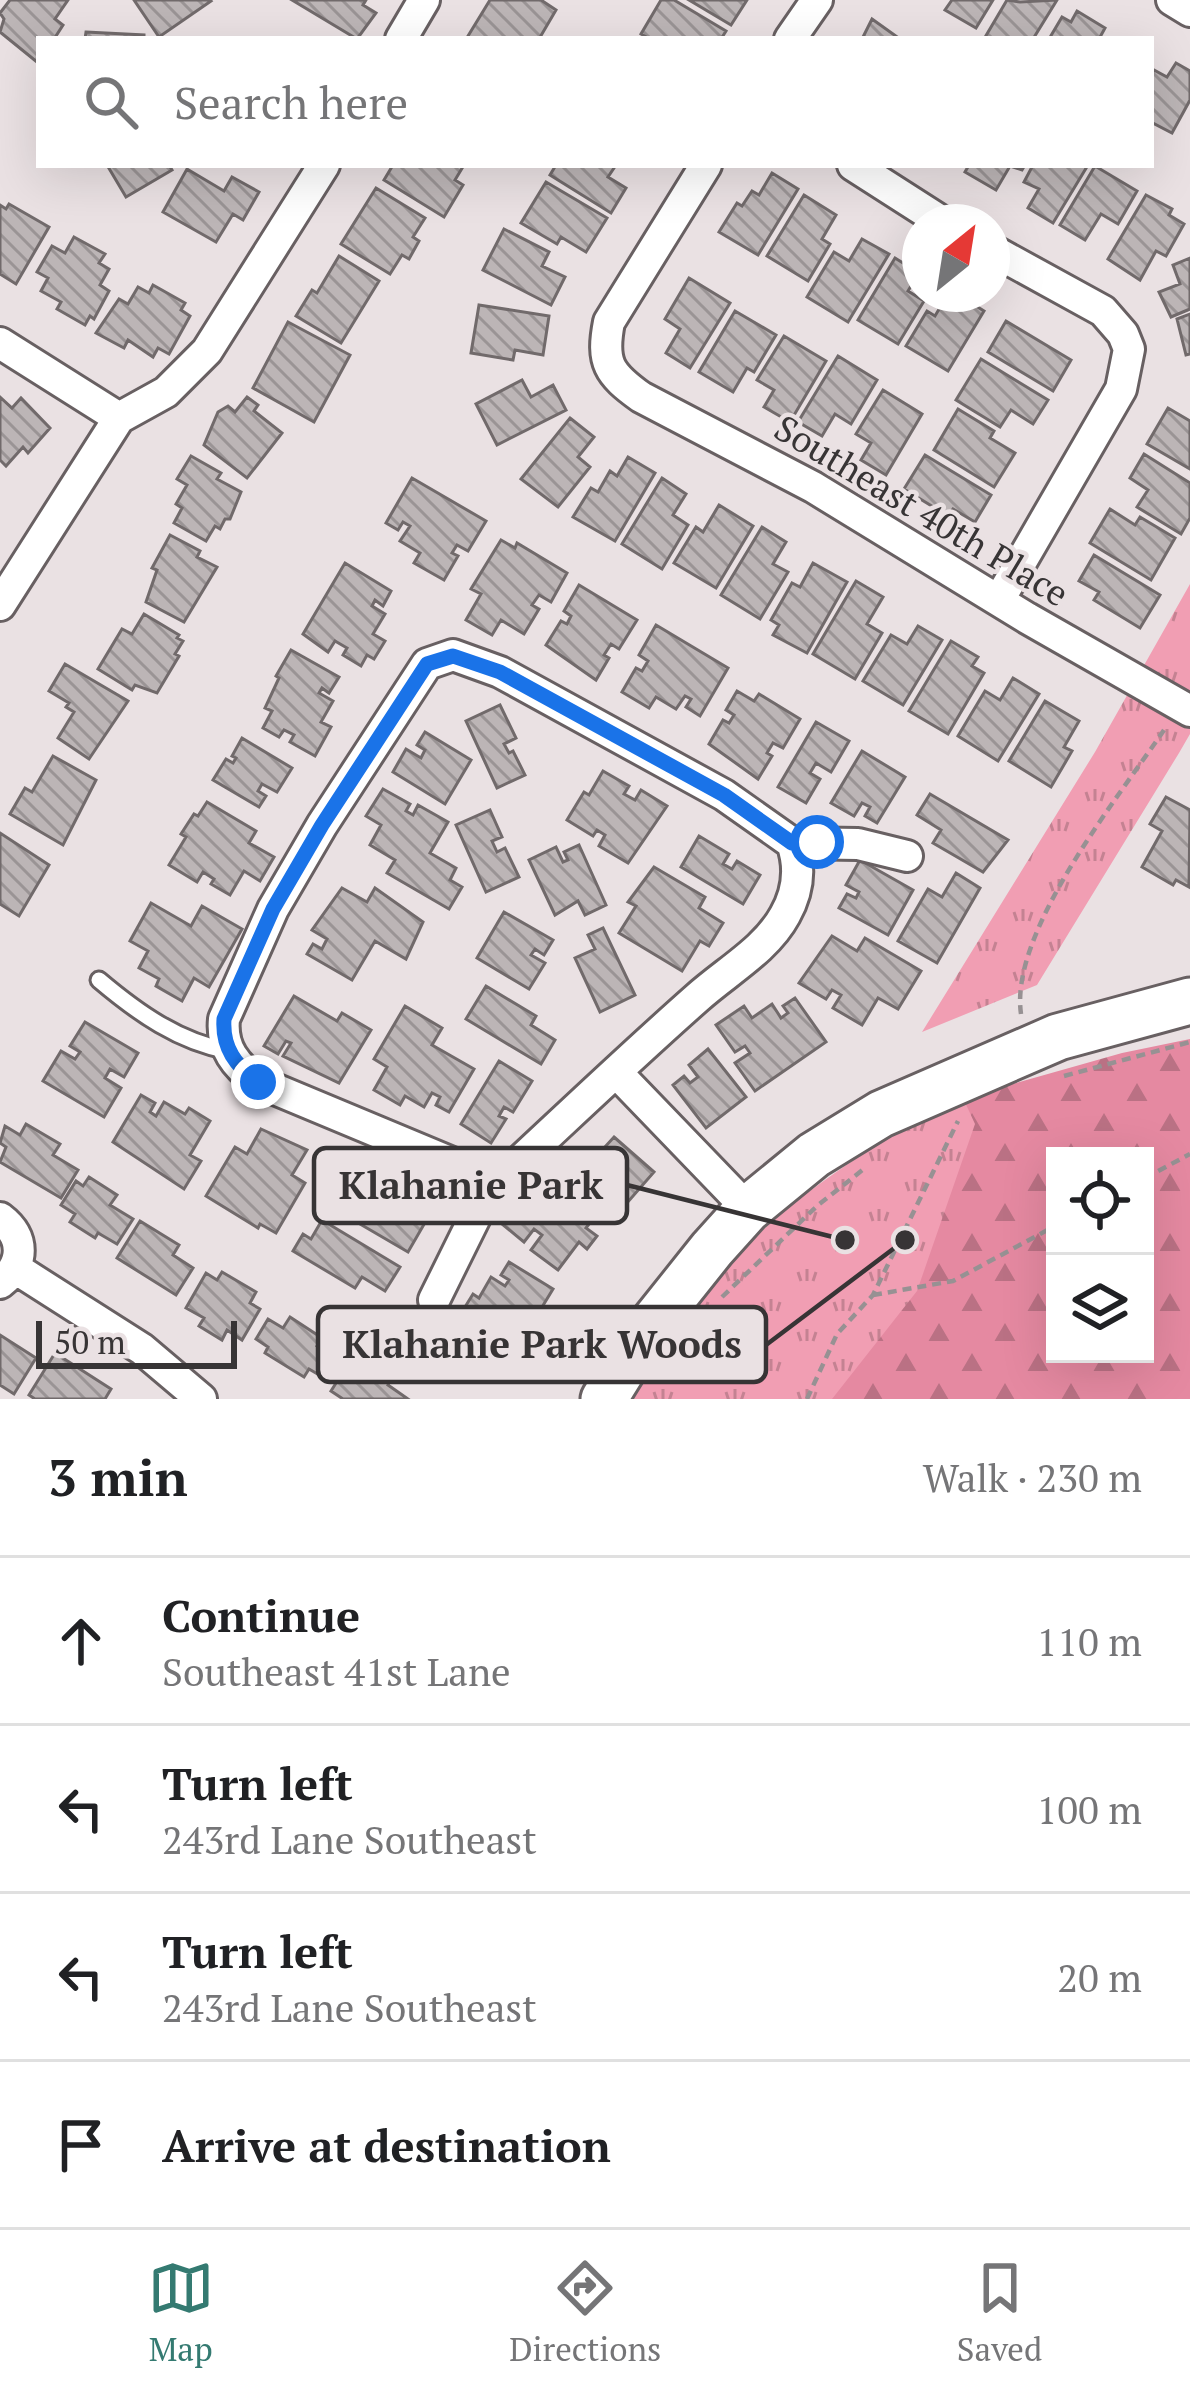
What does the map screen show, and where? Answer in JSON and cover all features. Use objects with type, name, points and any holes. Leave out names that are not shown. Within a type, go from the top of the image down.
[{"type":"street","points":[[403,36],[424,0]]},
{"type":"street","points":[[792,36],[818,0]]},
{"type":"street","points":[[1172,0],[1190,10]]},
{"type":"street","points":[[0,604],[119,418],[166,392],[207,351],[322,168]]},
{"type":"street","name":"Southeast 40th Place","points":[[704,168],[609,322],[605,343],[614,377],[641,397],[849,507],[1190,711]]},
{"type":"street","points":[[858,168],[914,204]]},
{"type":"street","points":[[999,600],[1120,389],[1129,349],[1103,311],[1010,260]]},
{"type":"street","points":[[0,343],[119,418]]},
{"type":"street","points":[[453,656],[500,672],[695,778],[792,843],[798,862],[796,886],[770,937],[519,1162],[481,1175],[258,1082],[231,1056],[224,1019],[262,931],[427,664],[453,656]]},
{"type":"street","points":[[792,843],[858,844],[907,856]]},
{"type":"street","points":[[604,1399],[674,1294],[748,1210],[814,1155],[880,1114],[1058,1037],[1190,1001]]},
{"type":"street","points":[[616,1072],[748,1210]]},
{"type":"street","points":[[434,1300],[481,1205],[481,1175]]},
{"type":"street","points":[[0,1218],[15,1232],[19,1244],[8,1275],[142,1349],[201,1399]]},
{"type":"lane","points":[[100,980],[137,1011],[177,1035],[231,1056]]},
{"type":"path","points":[[1058,1078],[1190,1042]]},
{"type":"path","points":[[946,1118],[964,1108]]},
{"type":"path","points":[[1154,1173],[1190,1154]]},
{"type":"path","points":[[712,1309],[800,1221],[872,1163]]},
{"type":"path","points":[[873,1295],[953,1281],[1046,1231]]},
{"type":"green space","points":[[1190,584],[1190,734],[1179,753],[1037,985],[922,1032],[1095,752]]},
{"type":"green space","points":[[1190,1039],[1190,1399],[625,1399],[799,1198],[963,1098]]},
{"type":"green space","points":[[963,1098],[975,1124],[917,1291],[832,1399],[625,1399],[699,1294],[767,1226],[861,1155]]},
{"type":"building","points":[[10,0],[68,0],[55,19],[63,25],[56,36],[36,36],[36,61],[0,32],[4,19],[0,13]]},
{"type":"building","points":[[134,0],[211,1],[160,36]]},
{"type":"building","points":[[292,0],[366,0],[363,5],[376,13],[359,36]]},
{"type":"building","points":[[490,0],[541,0],[556,10],[541,36],[468,36]]},
{"type":"building","points":[[661,0],[674,0],[726,31],[723,36],[641,34]]},
{"type":"building","points":[[689,0],[747,0],[731,25]]},
{"type":"building","points":[[952,0],[993,0],[976,28],[945,10]]},
{"type":"building","points":[[1007,0],[1057,0],[1035,36],[986,36]]},
{"type":"building","points":[[1077,11],[1105,28],[1101,36],[1051,36],[1062,17],[1071,22]]},
{"type":"building","points":[[872,19],[896,36],[864,36]]},
{"type":"building","points":[[86,32],[144,35],[144,36],[85,36]]},
{"type":"building","points":[[1176,63],[1190,71],[1190,100],[1172,133],[1154,124],[1154,70],[1167,77]]},
{"type":"building","points":[[109,168],[171,168],[172,170],[126,197]]},
{"type":"building","points":[[391,168],[462,168],[455,180],[463,185],[444,217],[384,180]]},
{"type":"building","points":[[554,168],[614,168],[608,177],[626,188],[611,213],[550,175]]},
{"type":"building","points":[[967,168],[1009,168],[996,190],[965,172]]},
{"type":"building","points":[[1031,168],[1086,168],[1053,223],[1028,208],[1039,189],[1024,182]]},
{"type":"building","points":[[1094,168],[1137,191],[1118,224],[1101,214],[1085,240],[1060,225]]},
{"type":"building","points":[[187,169],[224,191],[232,177],[259,192],[243,220],[233,214],[216,242],[163,212]]},
{"type":"building","points":[[772,173],[798,189],[758,255],[719,232],[737,203],[742,206],[752,191],[759,195]]},
{"type":"building","points":[[546,182],[607,218],[586,252],[561,237],[557,244],[521,223]]},
{"type":"building","points":[[376,188],[425,218],[413,237],[419,241],[409,259],[402,255],[390,274],[341,244]]},
{"type":"building","points":[[804,195],[836,215],[822,239],[830,244],[808,281],[767,256]]},
{"type":"building","points":[[1146,195],[1172,209],[1169,215],[1184,224],[1166,256],[1156,251],[1140,280],[1108,259]]},
{"type":"building","points":[[9,204],[49,227],[16,284],[0,274],[0,205],[6,209]]},
{"type":"building","points":[[504,229],[549,252],[542,266],[565,277],[551,305],[483,270]]},
{"type":"building","points":[[74,237],[105,254],[99,263],[109,269],[100,285],[109,291],[94,319],[90,316],[85,325],[57,309],[61,302],[41,291],[48,278],[37,272],[52,246],[65,253]]},
{"type":"building","points":[[862,239],[889,254],[848,322],[807,297],[834,252],[849,261]]},
{"type":"building","points":[[339,256],[379,281],[341,343],[296,316],[312,290],[317,293]]},
{"type":"building","points":[[895,258],[902,262],[902,312],[917,312],[898,344],[858,320]]},
{"type":"building","points":[[1190,258],[1190,309],[1171,317],[1159,292],[1180,284],[1173,265]]},
{"type":"building","points":[[689,278],[730,303],[690,368],[666,353],[680,329],[665,319]]},
{"type":"building","points":[[153,285],[185,303],[181,310],[190,316],[169,354],[158,348],[153,357],[128,340],[124,348],[96,333],[119,299],[128,304],[138,287],[149,293]]},
{"type":"building","points":[[479,305],[549,316],[543,355],[515,350],[513,360],[471,353]]},
{"type":"building","points":[[735,311],[776,335],[754,372],[747,368],[733,392],[699,372]]},
{"type":"building","points":[[926,312],[935,316],[937,312],[983,312],[948,371],[906,346]]},
{"type":"building","points":[[1190,314],[1190,354],[1186,355],[1177,319]]},
{"type":"building","points":[[1006,321],[1071,360],[1053,391],[988,352]]},
{"type":"building","points":[[288,322],[350,355],[314,422],[253,388]]},
{"type":"building","points":[[784,336],[826,361],[790,422],[764,407],[774,390],[757,380]]},
{"type":"building","points":[[838,356],[877,380],[851,424],[835,414],[822,436],[798,422]]},
{"type":"building","points":[[981,359],[1048,400],[1033,424],[1011,410],[1000,427],[956,400]]},
{"type":"building","points":[[522,380],[531,397],[553,385],[566,410],[497,445],[476,404]]},
{"type":"building","points":[[883,390],[922,414],[886,475],[861,460],[871,443],[856,434]]},
{"type":"building","points":[[0,397],[12,408],[21,398],[50,428],[28,453],[23,447],[6,466],[0,460]]},
{"type":"building","points":[[247,397],[258,405],[254,411],[282,433],[247,478],[204,445],[218,412],[228,406],[235,412]]},
{"type":"building","points":[[1168,408],[1190,421],[1190,469],[1147,444]]},
{"type":"building","points":[[958,409],[994,431],[990,438],[1015,453],[994,487],[934,450]]},
{"type":"building","points":[[570,418],[594,437],[578,457],[590,467],[558,507],[521,479]]},
{"type":"building","points":[[1144,454],[1190,483],[1190,518],[1181,534],[1137,507],[1148,490],[1130,478]]},
{"type":"building","points":[[925,455],[991,495],[975,522],[953,509],[948,516],[904,489]]},
{"type":"building","points":[[191,456],[221,473],[217,479],[241,492],[230,519],[220,529],[215,526],[206,541],[174,523],[182,508],[176,504],[187,485],[177,479]]},
{"type":"building","points":[[628,457],[655,473],[615,541],[573,517],[591,488],[598,492],[610,471],[617,476]]},
{"type":"building","points":[[412,478],[486,521],[468,551],[457,545],[452,553],[458,556],[444,580],[414,563],[420,553],[400,541],[410,526],[403,522],[398,530],[386,523]]},
{"type":"building","points":[[662,478],[686,494],[673,515],[688,525],[662,569],[622,544]]},
{"type":"building","points":[[719,505],[753,526],[716,588],[674,563],[696,527],[703,532]]},
{"type":"building","points":[[1110,509],[1135,525],[1140,517],[1175,538],[1151,580],[1090,543]]},
{"type":"building","points":[[762,527],[786,542],[773,564],[788,572],[760,619],[721,595]]},
{"type":"building","points":[[170,535],[200,551],[197,557],[217,567],[184,622],[146,602],[157,570],[152,568]]},
{"type":"building","points":[[501,540],[515,548],[517,543],[567,573],[551,602],[539,595],[532,605],[539,609],[524,634],[501,620],[492,635],[466,620],[481,594],[471,589]]},
{"type":"building","points":[[1094,555],[1160,595],[1140,628],[1094,600],[1099,592],[1079,581]]},
{"type":"building","points":[[345,563],[391,591],[383,606],[375,600],[372,606],[385,614],[373,634],[385,641],[374,659],[367,655],[361,666],[343,655],[347,648],[335,641],[328,652],[303,634]]},
{"type":"building","points":[[813,563],[847,582],[807,653],[773,635],[779,625],[771,620],[792,583],[800,587]]},
{"type":"building","points":[[856,581],[883,597],[867,624],[882,633],[855,679],[813,654]]},
{"type":"building","points":[[579,585],[637,620],[619,649],[611,644],[596,680],[546,645],[561,621],[567,624],[571,616],[564,611]]},
{"type":"building","points":[[144,614],[183,641],[157,693],[135,685],[132,690],[98,669],[122,629],[132,634]]},
{"type":"building","points":[[656,625],[728,668],[700,716],[686,707],[691,699],[685,696],[676,709],[656,697],[649,708],[622,692],[636,668],[642,671],[648,661],[639,655]]},
{"type":"building","points":[[918,626],[942,640],[903,705],[863,681],[891,635],[907,644]]},
{"type":"building","points":[[951,641],[978,657],[972,666],[984,673],[948,734],[909,711]]},
{"type":"building","points":[[291,650],[339,677],[329,693],[322,688],[319,693],[333,701],[321,722],[331,727],[315,756],[290,742],[294,735],[284,730],[279,737],[263,728],[272,711],[265,708],[276,676]]},
{"type":"building","points":[[65,664],[128,701],[89,759],[58,738],[74,712],[66,707],[69,703],[49,691]]},
{"type":"building","points":[[1013,678],[1039,694],[998,761],[958,736],[985,691],[1000,700]]},
{"type":"building","points":[[737,691],[754,701],[759,694],[800,719],[783,748],[773,743],[767,753],[772,756],[758,779],[709,744],[723,720],[729,723],[734,715],[726,710]]},
{"type":"building","points":[[1045,701],[1079,721],[1064,747],[1072,751],[1051,787],[1009,761]]},
{"type":"building","points":[[500,705],[516,738],[504,744],[525,775],[497,788],[466,721]]},
{"type":"building","points":[[816,722],[849,741],[831,772],[816,763],[810,773],[820,779],[806,803],[778,787]]},
{"type":"building","points":[[425,732],[471,760],[445,804],[393,772],[406,749],[421,758],[425,750],[417,745]]},
{"type":"building","points":[[242,738],[292,768],[277,792],[262,784],[258,791],[266,796],[259,807],[213,780],[226,759],[233,763]]},
{"type":"building","points":[[862,751],[905,777],[877,823],[865,816],[870,807],[862,803],[854,816],[831,803]]},
{"type":"building","points":[[53,756],[96,780],[63,845],[10,814],[25,788],[32,792]]},
{"type":"building","points":[[603,771],[629,786],[624,794],[635,800],[641,790],[667,806],[628,863],[599,846],[605,835],[597,830],[593,836],[567,820]]},
{"type":"building","points":[[383,789],[410,804],[406,811],[413,815],[418,805],[448,822],[430,853],[456,868],[450,880],[462,887],[449,909],[387,873],[395,860],[370,845],[381,825],[366,816]]},
{"type":"building","points":[[930,794],[1008,840],[983,872],[933,843],[941,830],[917,815]]},
{"type":"building","points":[[1166,797],[1190,810],[1189,887],[1176,880],[1173,885],[1142,867],[1162,831],[1150,824]]},
{"type":"building","points":[[207,802],[256,831],[249,843],[274,857],[260,881],[244,871],[230,895],[211,884],[214,879],[203,872],[197,882],[169,865],[186,837],[181,834]]},
{"type":"building","points":[[490,810],[502,837],[492,841],[497,852],[505,848],[519,877],[486,892],[456,825]]},
{"type":"building","points":[[0,833],[49,865],[19,916],[0,904]]},
{"type":"building","points":[[699,836],[729,854],[723,864],[732,869],[737,861],[760,875],[743,904],[681,867]]},
{"type":"building","points":[[579,845],[606,905],[585,915],[578,901],[555,915],[529,860],[556,847],[563,862],[568,860],[564,852]]},
{"type":"building","points":[[860,860],[913,890],[888,935],[839,908],[847,894],[856,898],[859,892],[846,885]]},
{"type":"building","points":[[654,867],[705,897],[699,908],[723,923],[709,946],[700,941],[682,971],[619,933],[636,906],[628,902]]},
{"type":"building","points":[[956,873],[980,888],[937,963],[898,941],[928,889],[942,897]]},
{"type":"building","points":[[342,888],[367,902],[375,888],[423,922],[406,959],[375,941],[352,980],[307,954],[313,944],[322,949],[327,939],[312,930]]},
{"type":"building","points":[[151,903],[191,926],[202,906],[242,929],[209,987],[194,978],[182,1001],[156,986],[159,979],[139,968],[148,951],[130,941]]},
{"type":"building","points":[[504,912],[553,940],[544,955],[535,949],[531,955],[545,963],[529,989],[477,958]]},
{"type":"building","points":[[603,928],[635,995],[600,1012],[575,958],[595,949],[588,935]]},
{"type":"building","points":[[832,936],[857,951],[865,938],[921,971],[898,1009],[878,998],[862,1025],[833,1008],[841,995],[832,990],[826,999],[799,983]]},
{"type":"building","points":[[486,986],[536,1016],[531,1025],[555,1040],[541,1064],[466,1019]]},
{"type":"building","points":[[294,996],[337,1021],[342,1013],[371,1030],[339,1083],[283,1056],[291,1043],[286,1041],[278,1054],[264,1046]]},
{"type":"building","points":[[795,998],[826,1042],[755,1091],[735,1063],[750,1053],[745,1046],[735,1052],[716,1025],[744,1006],[752,1018],[772,1004],[781,1018],[788,1013],[783,1006]]},
{"type":"building","points":[[405,1006],[442,1028],[432,1045],[474,1069],[449,1112],[436,1105],[440,1097],[432,1093],[424,1107],[405,1096],[400,1105],[374,1090],[387,1067],[374,1059]]},
{"type":"building","points":[[85,1022],[138,1053],[124,1077],[110,1069],[105,1078],[121,1088],[104,1117],[43,1081],[61,1051],[75,1059],[80,1052],[70,1046]]},
{"type":"building","points":[[708,1049],[746,1097],[706,1128],[673,1085],[684,1076],[690,1083],[698,1077],[689,1065]]},
{"type":"building","points":[[499,1061],[532,1081],[513,1112],[504,1107],[499,1116],[506,1119],[491,1143],[461,1124]]},
{"type":"building","points":[[141,1095],[155,1103],[150,1112],[156,1116],[164,1102],[185,1114],[189,1108],[210,1121],[190,1155],[201,1161],[184,1189],[113,1142]]},
{"type":"building","points":[[26,1124],[60,1144],[53,1155],[78,1170],[61,1198],[0,1162],[6,1147],[0,1143],[5,1126],[20,1135]]},
{"type":"building","points":[[261,1129],[307,1150],[292,1175],[305,1183],[276,1233],[260,1224],[258,1228],[206,1196],[235,1147],[247,1154]]},
{"type":"building","points":[[614,1137],[654,1172],[620,1211],[574,1171],[593,1150],[605,1161],[610,1155],[603,1149]]},
{"type":"building","points":[[348,1161],[361,1168],[356,1177],[362,1180],[370,1165],[392,1178],[395,1174],[420,1189],[412,1203],[417,1206],[421,1199],[434,1207],[408,1252],[324,1203]]},
{"type":"building","points":[[89,1177],[117,1195],[110,1205],[133,1219],[117,1244],[98,1233],[95,1238],[70,1222],[75,1214],[61,1205],[76,1181],[83,1186]]},
{"type":"building","points":[[548,1179],[572,1197],[565,1206],[573,1212],[582,1201],[598,1212],[586,1228],[597,1236],[587,1249],[579,1242],[558,1270],[531,1250],[542,1235],[534,1229],[524,1242],[502,1224],[524,1195],[531,1201]]},
{"type":"building","points":[[322,1220],[400,1267],[385,1291],[362,1277],[355,1288],[293,1251],[303,1234],[311,1239]]},
{"type":"building","points":[[140,1221],[179,1245],[173,1255],[193,1268],[176,1295],[117,1258]]},
{"type":"building","points":[[509,1262],[553,1289],[502,1373],[460,1346],[471,1328],[457,1320],[473,1294],[479,1298],[491,1277],[505,1286],[509,1280],[501,1275]]},
{"type":"building","points":[[222,1272],[256,1292],[250,1303],[260,1309],[242,1340],[227,1330],[222,1340],[199,1326],[204,1318],[186,1308],[206,1273],[217,1280]]},
{"type":"building","points":[[290,1317],[322,1338],[317,1346],[338,1359],[326,1379],[309,1369],[304,1377],[265,1353],[268,1347],[256,1339],[268,1319],[283,1328]]},
{"type":"building","points":[[0,1335],[36,1358],[14,1394],[0,1385]]},
{"type":"building","points":[[55,1353],[111,1389],[105,1399],[35,1399],[29,1395]]},
{"type":"building","points":[[361,1354],[394,1375],[388,1385],[408,1399],[343,1399],[331,1391],[350,1361],[355,1365]]},
{"type":"place","name":"Klahanie Park","points":[[845,1240]]},
{"type":"place","name":"Klahanie Park Woods","points":[[905,1240]]},
{"type":"route","points":[[258,1082],[232,1060],[224,1019],[273,909],[322,825],[417,674],[440,658],[469,659],[500,672],[724,795],[792,843],[817,842]]}]
